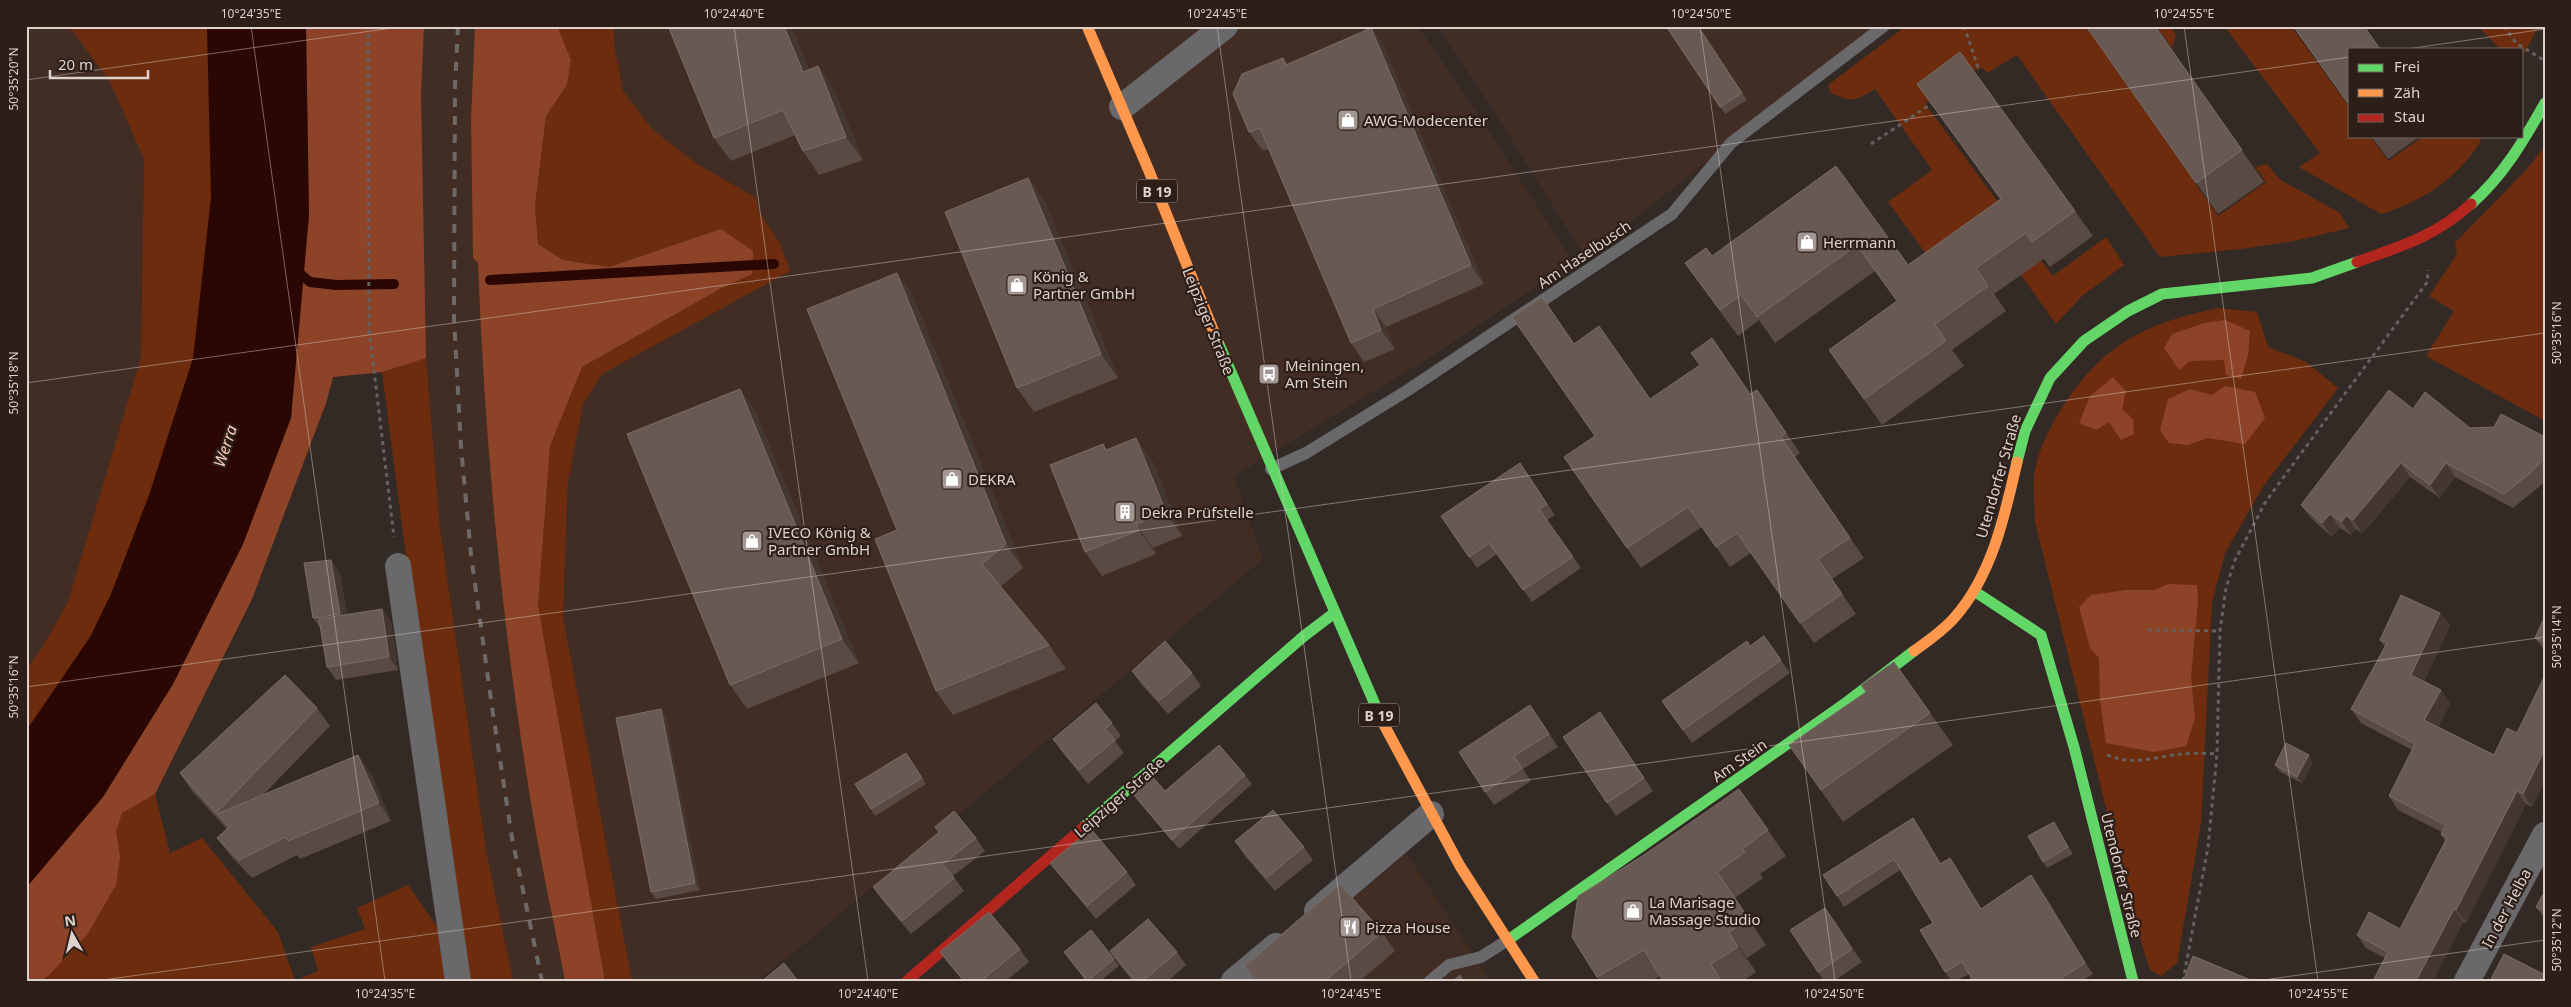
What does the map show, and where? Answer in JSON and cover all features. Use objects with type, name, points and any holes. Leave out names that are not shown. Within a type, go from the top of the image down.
[{"type":"street","name":"Leipziger Straße","points":[[1086,26],[1122,107],[1271,469],[1373,704],[1460,866],[1534,981]]},
{"type":"street","points":[[1122,107],[1225,26]]},
{"type":"street","name":"Utendorfer Straße","points":[[2133,981],[2074,747],[2041,635],[1974,591],[1993,550],[2007,506],[2024,430],[2037,402],[2050,378],[2084,341],[2128,310],[2162,294],[2312,278],[2424,238],[2453,220],[2488,189],[2518,152],[2545,103]]},
{"type":"street","points":[[398,566],[458,981]]},
{"type":"street","name":"Am Stein","points":[[1508,940],[1847,702],[1933,637],[1955,617],[1974,591]]},
{"type":"street","name":"Leipziger Straße","points":[[907,981],[1304,636],[1333,614]]},
{"type":"street","points":[[1234,981],[1431,814]]},
{"type":"street","name":"In der Helba","points":[[2467,981],[2545,835]]},
{"type":"lane","name":"Am Haselbusch","points":[[1271,469],[1306,453],[1408,390],[1672,214],[1731,143],[1884,26]]},
{"type":"lane","points":[[1430,981],[1448,965],[1481,957],[1508,940]]},
{"type":"path","points":[[368,26],[369,329],[398,566]]},
{"type":"path","points":[[1964,26],[1979,70]]},
{"type":"path","points":[[2504,26],[2516,43],[2545,61]]},
{"type":"path","points":[[1871,144],[1936,101]]},
{"type":"path","points":[[2183,981],[2208,848],[2217,754],[2220,631],[2226,588],[2235,560],[2266,501],[2428,281],[2424,238]]},
{"type":"path","points":[[2148,630],[2220,631]]},
{"type":"path","points":[[2074,747],[2091,749],[2121,760],[2146,762],[2174,755],[2217,754]]},
{"type":"shaded area","points":[[26,26],[69,26],[110,82],[144,159],[141,357],[68,602],[42,648],[26,669]]},
{"type":"shaded area","points":[[69,26],[424,26],[421,95],[426,358],[440,528],[486,850],[513,981],[470,981],[403,533],[382,372],[333,377],[326,403],[252,599],[155,794],[170,853],[202,838],[278,932],[295,981],[26,981],[26,669],[42,648],[68,602],[141,357],[144,159],[110,82]]},
{"type":"shaded area","points":[[306,26],[424,26],[421,95],[426,358],[382,372],[333,377],[326,403],[252,599],[155,794],[122,813],[116,831],[120,857],[116,885],[87,935],[49,975],[40,981],[26,981],[26,888],[103,797],[173,684],[243,544],[291,418],[309,215]]},
{"type":"shaded area","points":[[424,26],[475,26],[471,119],[473,258],[478,263],[497,549],[534,821],[565,981],[513,981],[486,850],[440,528],[426,358],[421,95]]},
{"type":"shaded area","points":[[475,26],[560,26],[559,30],[571,60],[567,85],[546,116],[535,206],[538,244],[563,260],[609,267],[721,229],[753,251],[752,274],[720,289],[582,367],[550,446],[538,605],[605,981],[565,981],[534,821],[513,682],[497,543],[485,403],[478,263],[473,258],[471,119]]},
{"type":"shaded area","points":[[560,26],[614,26],[614,44],[623,91],[652,129],[694,162],[756,198],[759,212],[780,244],[790,271],[602,374],[583,404],[568,482],[563,617],[632,981],[605,981],[538,605],[550,446],[582,367],[720,289],[752,274],[721,229],[609,267],[563,260],[538,244],[535,206],[546,116],[567,85],[571,60],[559,30]]},
{"type":"shaded area","points":[[588,26],[1418,26],[1476,111],[1573,262],[1429,358],[1234,476],[1263,559],[796,951],[757,981],[632,981],[563,617]]},
{"type":"shaded area","points":[[1437,26],[1881,26],[1585,257],[1491,107]]},
{"type":"shaded area","points":[[1906,26],[2144,26],[2105,54],[2218,216],[2266,182],[2255,167],[2267,164],[2279,179],[2340,213],[2349,228],[2294,241],[2241,249],[2160,257],[2017,55],[1987,73],[1983,68],[1973,71],[1925,104],[2053,276],[2106,237],[2124,265],[2082,296],[2056,324],[1994,237],[1941,274],[1888,202],[1932,170],[1875,89],[1858,98],[1849,99],[1831,93],[1828,85]]},
{"type":"shaded area","points":[[2156,26],[2170,26],[2176,35],[2172,48]]},
{"type":"shaded area","points":[[2224,26],[2291,26],[2348,105],[2348,138],[2371,138],[2388,161],[2421,138],[2482,138],[2464,163],[2440,185],[2411,202],[2381,214],[2299,167],[2320,153]]},
{"type":"shaded area","points":[[2478,26],[2539,26],[2524,53],[2524,48],[2499,48]]},
{"type":"shaded area","points":[[2545,146],[2545,421],[2426,356],[2454,311],[2429,296],[2457,254],[2455,243],[2526,170]]},
{"type":"shaded area","points":[[2218,308],[2257,312],[2268,347],[2306,362],[2338,388],[2264,485],[2225,553],[2212,603],[2201,823],[2177,963],[2161,976],[2150,970],[2132,913],[2035,522],[2034,475],[2041,450],[2057,416],[2083,379],[2099,362],[2115,348],[2151,328],[2171,320]]},
{"type":"shaded area","points":[[2225,320],[2250,331],[2248,355],[2241,379],[2226,375],[2224,360],[2190,361],[2179,370],[2164,348],[2172,334],[2204,323]]},
{"type":"shaded area","points":[[2113,377],[2126,391],[2122,409],[2133,419],[2134,434],[2121,440],[2109,422],[2096,430],[2079,423],[2090,396]]},
{"type":"shaded area","points":[[2225,386],[2255,392],[2265,418],[2245,444],[2208,438],[2188,445],[2169,443],[2160,430],[2168,399],[2190,389],[2212,395]]},
{"type":"shaded area","points":[[2168,584],[2197,585],[2198,601],[2191,677],[2195,718],[2186,746],[2154,752],[2106,743],[2100,700],[2099,658],[2090,648],[2079,607],[2091,595],[2126,590],[2154,590]]},
{"type":"shaded area","points":[[1406,853],[1491,981],[1254,981]]},
{"type":"shaded area","points":[[408,885],[438,928],[450,981],[295,981],[318,971],[311,947],[365,929],[357,908]]},
{"type":"water","name":"Werra","points":[[207,26],[306,26],[309,215],[291,418],[243,544],[173,684],[103,797],[26,888],[26,731],[90,637],[111,594],[149,495],[193,358],[211,198]]},
{"type":"building","points":[[668,26],[784,26],[803,72],[818,66],[846,137],[803,151],[783,110],[714,138]]},
{"type":"building","points":[[1666,26],[1698,26],[1742,93],[1720,107]]},
{"type":"building","points":[[2086,26],[2155,26],[2242,150],[2196,183]]},
{"type":"building","points":[[2293,26],[2364,26],[2379,48],[2348,48],[2348,103]]},
{"type":"building","points":[[1371,28],[1471,265],[1373,309],[1381,330],[1351,343],[1260,128],[1249,132],[1233,94],[1242,74],[1283,58],[1286,65]]},
{"type":"building","points":[[1960,52],[2075,211],[2032,242],[2026,233],[1976,268],[1988,286],[1935,324],[1946,341],[1864,399],[1829,350],[1897,301],[1857,245],[1757,317],[1741,295],[1720,310],[1685,263],[1706,248],[1712,256],[1836,166],[1908,265],[2001,199],[1917,84]]},
{"type":"building","points":[[1028,178],[1101,354],[1017,388],[945,212]]},
{"type":"building","points":[[897,273],[1006,544],[982,564],[1049,645],[936,691],[875,539],[897,530],[807,309]]},
{"type":"building","points":[[1542,297],[1574,344],[1599,326],[1650,399],[1700,365],[1691,353],[1712,338],[1750,394],[1757,390],[1786,433],[1781,437],[1850,538],[1818,559],[1842,594],[1800,623],[1737,533],[1716,547],[1688,507],[1627,548],[1564,457],[1595,436],[1512,317]]},
{"type":"building","points":[[740,389],[842,639],[730,685],[627,434]]},
{"type":"building","points":[[2389,390],[2413,409],[2425,392],[2470,428],[2494,427],[2501,414],[2545,437],[2545,458],[2504,494],[2446,463],[2430,485],[2401,463],[2353,520],[2346,515],[2342,522],[2330,514],[2322,523],[2301,505]]},
{"type":"building","name":"Dekra Prüfstelle","points":[[1136,438],[1166,512],[1136,524],[1139,530],[1085,552],[1050,465],[1103,444],[1106,450]]},
{"type":"building","points":[[1520,463],[1547,504],[1539,509],[1573,557],[1523,590],[1489,543],[1469,557],[1441,516]]},
{"type":"building","points":[[331,560],[340,614],[313,618],[304,563]]},
{"type":"building","points":[[2401,595],[2440,613],[2411,675],[2441,690],[2424,720],[2494,755],[2507,728],[2517,733],[2545,675],[2545,749],[2523,794],[2517,791],[2456,910],[2454,909],[2416,981],[2373,981],[2388,952],[2357,935],[2369,912],[2400,929],[2447,838],[2441,834],[2446,825],[2389,796],[2415,744],[2351,709],[2387,643],[2380,640]]},
{"type":"building","points":[[382,609],[389,657],[327,667],[319,619]]},
{"type":"building","points":[[2545,616],[2545,642],[2535,638]]},
{"type":"building","points":[[1764,636],[1781,660],[1683,730],[1662,701],[1747,641],[1750,646]]},
{"type":"building","points":[[1165,641],[1192,673],[1159,701],[1132,671]]},
{"type":"building","points":[[1894,662],[1930,713],[1821,790],[1789,745],[1866,692],[1861,685]]},
{"type":"building","points":[[285,675],[317,708],[216,813],[180,773]]},
{"type":"building","points":[[1096,703],[1112,723],[1105,729],[1115,740],[1079,770],[1053,739]]},
{"type":"building","points":[[1530,705],[1549,734],[1514,756],[1522,768],[1485,792],[1459,752]]},
{"type":"building","points":[[661,709],[695,883],[651,892],[616,718]]},
{"type":"building","points":[[1600,712],[1644,778],[1607,803],[1563,737]]},
{"type":"building","points":[[2286,743],[2309,755],[2297,777],[2275,765]]},
{"type":"building","points":[[1219,745],[1245,775],[1172,840],[1131,791],[1150,774],[1165,791]]},
{"type":"building","points":[[906,753],[922,778],[871,809],[855,784]]},
{"type":"building","points":[[358,755],[379,803],[288,841],[286,837],[239,860],[217,838],[229,827],[217,814]]},
{"type":"building","points":[[1739,789],[1768,830],[1742,849],[1745,852],[1717,872],[1749,919],[1729,932],[1738,947],[1711,964],[1721,981],[1663,981],[1644,950],[1597,977],[1572,937],[1578,896],[1644,855]]},
{"type":"building","points":[[1273,810],[1304,847],[1266,878],[1235,841]]},
{"type":"building","points":[[954,811],[976,838],[943,864],[954,878],[902,921],[873,887],[939,832],[935,827]]},
{"type":"building","points":[[1913,818],[1940,864],[1950,858],[1981,909],[2031,875],[2085,963],[2057,981],[1973,981],[1962,962],[1945,972],[1920,930],[1933,923],[1894,859],[1837,896],[1823,875]]},
{"type":"building","points":[[2054,822],[2068,847],[2043,862],[2028,836]]},
{"type":"building","points":[[1091,829],[1127,872],[1087,906],[1050,863]]},
{"type":"building","points":[[1340,884],[1382,932],[1325,981],[1258,981],[1245,966]]},
{"type":"building","points":[[2545,891],[2545,912],[2536,907]]},
{"type":"building","points":[[1825,908],[1852,949],[1818,972],[1790,930]]},
{"type":"building","points":[[989,912],[1020,949],[981,981],[964,981],[940,952]]},
{"type":"building","points":[[1148,919],[1177,952],[1143,981],[1135,981],[1110,951]]},
{"type":"building","points":[[1091,930],[1114,959],[1087,981],[1064,952]]},
{"type":"building","points":[[2504,954],[2545,975],[2545,981],[2490,981]]},
{"type":"building","points":[[2193,956],[2253,981],[2183,981]]},
{"type":"building","points":[[784,963],[798,981],[762,981]]},
{"type":"building","points":[[1460,975],[1463,981],[1453,981]]},
{"type":"waterway","points":[[490,280],[774,264]]},
{"type":"waterway","points":[[293,268],[310,282],[336,285],[394,284]]},
{"type":"railway","points":[[458,26],[455,87],[454,318],[461,447],[471,555],[492,707],[512,838],[542,981]]},
{"type":"traffic: fast","points":[[2471,204],[2503,169],[2521,144],[2545,103]]},
{"type":"traffic: fast","points":[[2017,462],[2025,431],[2050,378],[2084,341],[2128,311],[2162,294],[2312,278],[2357,262]]},
{"type":"traffic: fast","points":[[1218,342],[1383,723]]},
{"type":"traffic: fast","points":[[1974,591],[2041,635],[2074,747],[2133,981]]},
{"type":"traffic: fast","points":[[1084,827],[1304,636],[1333,614]]},
{"type":"traffic: fast","points":[[1508,940],[1847,702],[1914,651]]},
{"type":"traffic: slow","points":[[1087,26],[1149,171],[1218,342]]},
{"type":"traffic: slow","points":[[1914,651],[1951,622],[1979,583],[2002,523],[2017,462]]},
{"type":"traffic: slow","points":[[1383,723],[1460,866],[1534,981]]},
{"type":"traffic: jam","points":[[2357,262],[2418,239],[2444,225],[2471,204]]},
{"type":"traffic: jam","points":[[907,981],[1084,827]]},
{"type":"place","name":"AWG-Modecenter","points":[[1348,120]]},
{"type":"place","name":"Herrmann","points":[[1807,242]]},
{"type":"place","name":"König & Partner GmbH","points":[[1017,285]]},
{"type":"place","name":"Meiningen, Am Stein","points":[[1269,374]]},
{"type":"place","name":"DEKRA","points":[[952,479]]},
{"type":"place","name":"Dekra Prüfstelle","points":[[1125,512]]},
{"type":"place","name":"IVECO König & Partner GmbH","points":[[752,541]]},
{"type":"place","name":"La Marisage Massage Studio","points":[[1633,911]]},
{"type":"place","name":"Pizza House","points":[[1350,927]]}]
